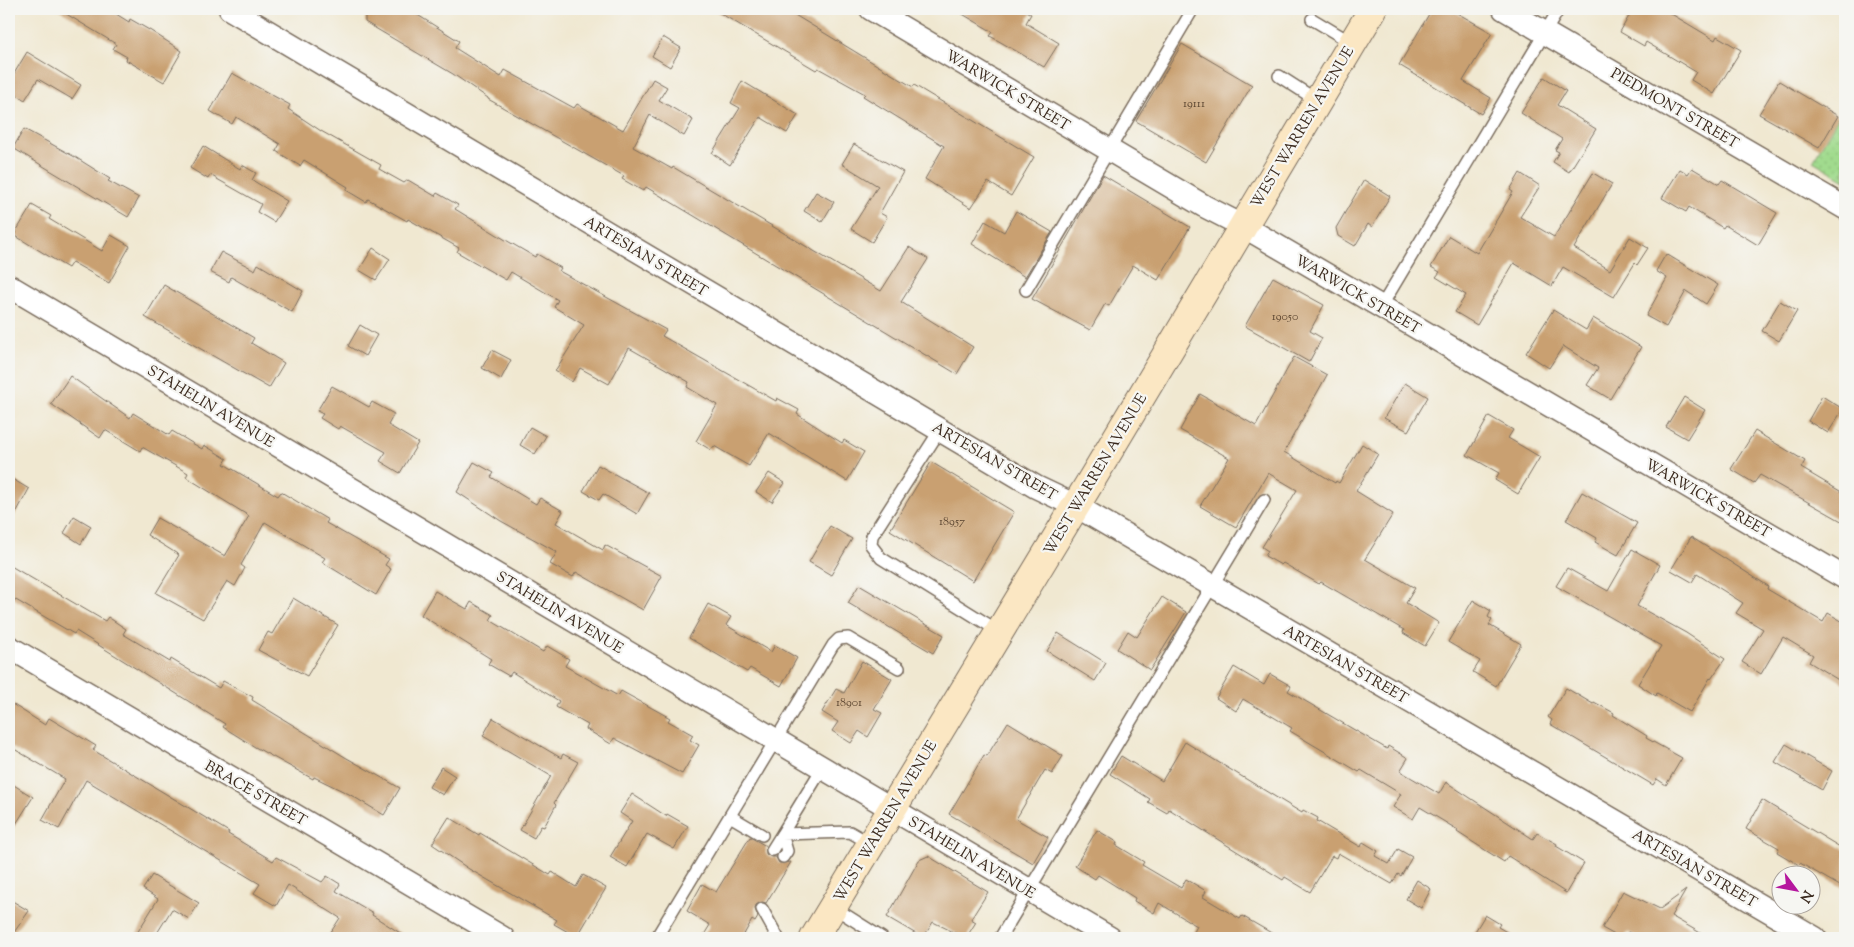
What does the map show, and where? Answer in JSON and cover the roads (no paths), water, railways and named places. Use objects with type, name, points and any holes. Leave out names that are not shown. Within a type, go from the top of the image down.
[{"type":"main road","name":"WEST WARREN AVENUE","points":[[814,938],[1076,506],[1373,9]]},
{"type":"street","name":"ARTESIAN STREET","points":[[230,9],[1036,487],[1076,506],[1815,938]]},
{"type":"street","name":"WARWICK STREET","points":[[871,9],[1109,150],[1243,226],[1845,578]]},
{"type":"street","name":"PIEDMONT STREET","points":[[1504,9],[1845,208]]},
{"type":"street","name":"STAHELIN AVENUE","points":[[9,286],[1110,938]]},
{"type":"street","name":"BRACE STREET","points":[[9,648],[503,938]]},
{"type":"lane","points":[[1381,307],[1559,9]]},
{"type":"lane","points":[[1026,290],[1109,150],[1192,16]]},
{"type":"lane","points":[[1312,19],[1352,44]]},
{"type":"lane","points":[[1278,76],[1318,101]]},
{"type":"lane","points":[[940,430],[872,536],[872,545],[881,558],[1000,632]]},
{"type":"lane","points":[[1000,938],[1211,585],[1264,500]]},
{"type":"lane","points":[[656,938],[833,645],[839,639],[848,638],[899,668]]},
{"type":"lane","points":[[772,850],[823,767]]},
{"type":"lane","points":[[730,816],[760,838],[782,834],[850,832],[871,844]]},
{"type":"lane","points":[[782,834],[787,851],[783,857]]},
{"type":"lane","points":[[833,907],[882,938]]},
{"type":"lane","points":[[762,909],[778,938]]}]
